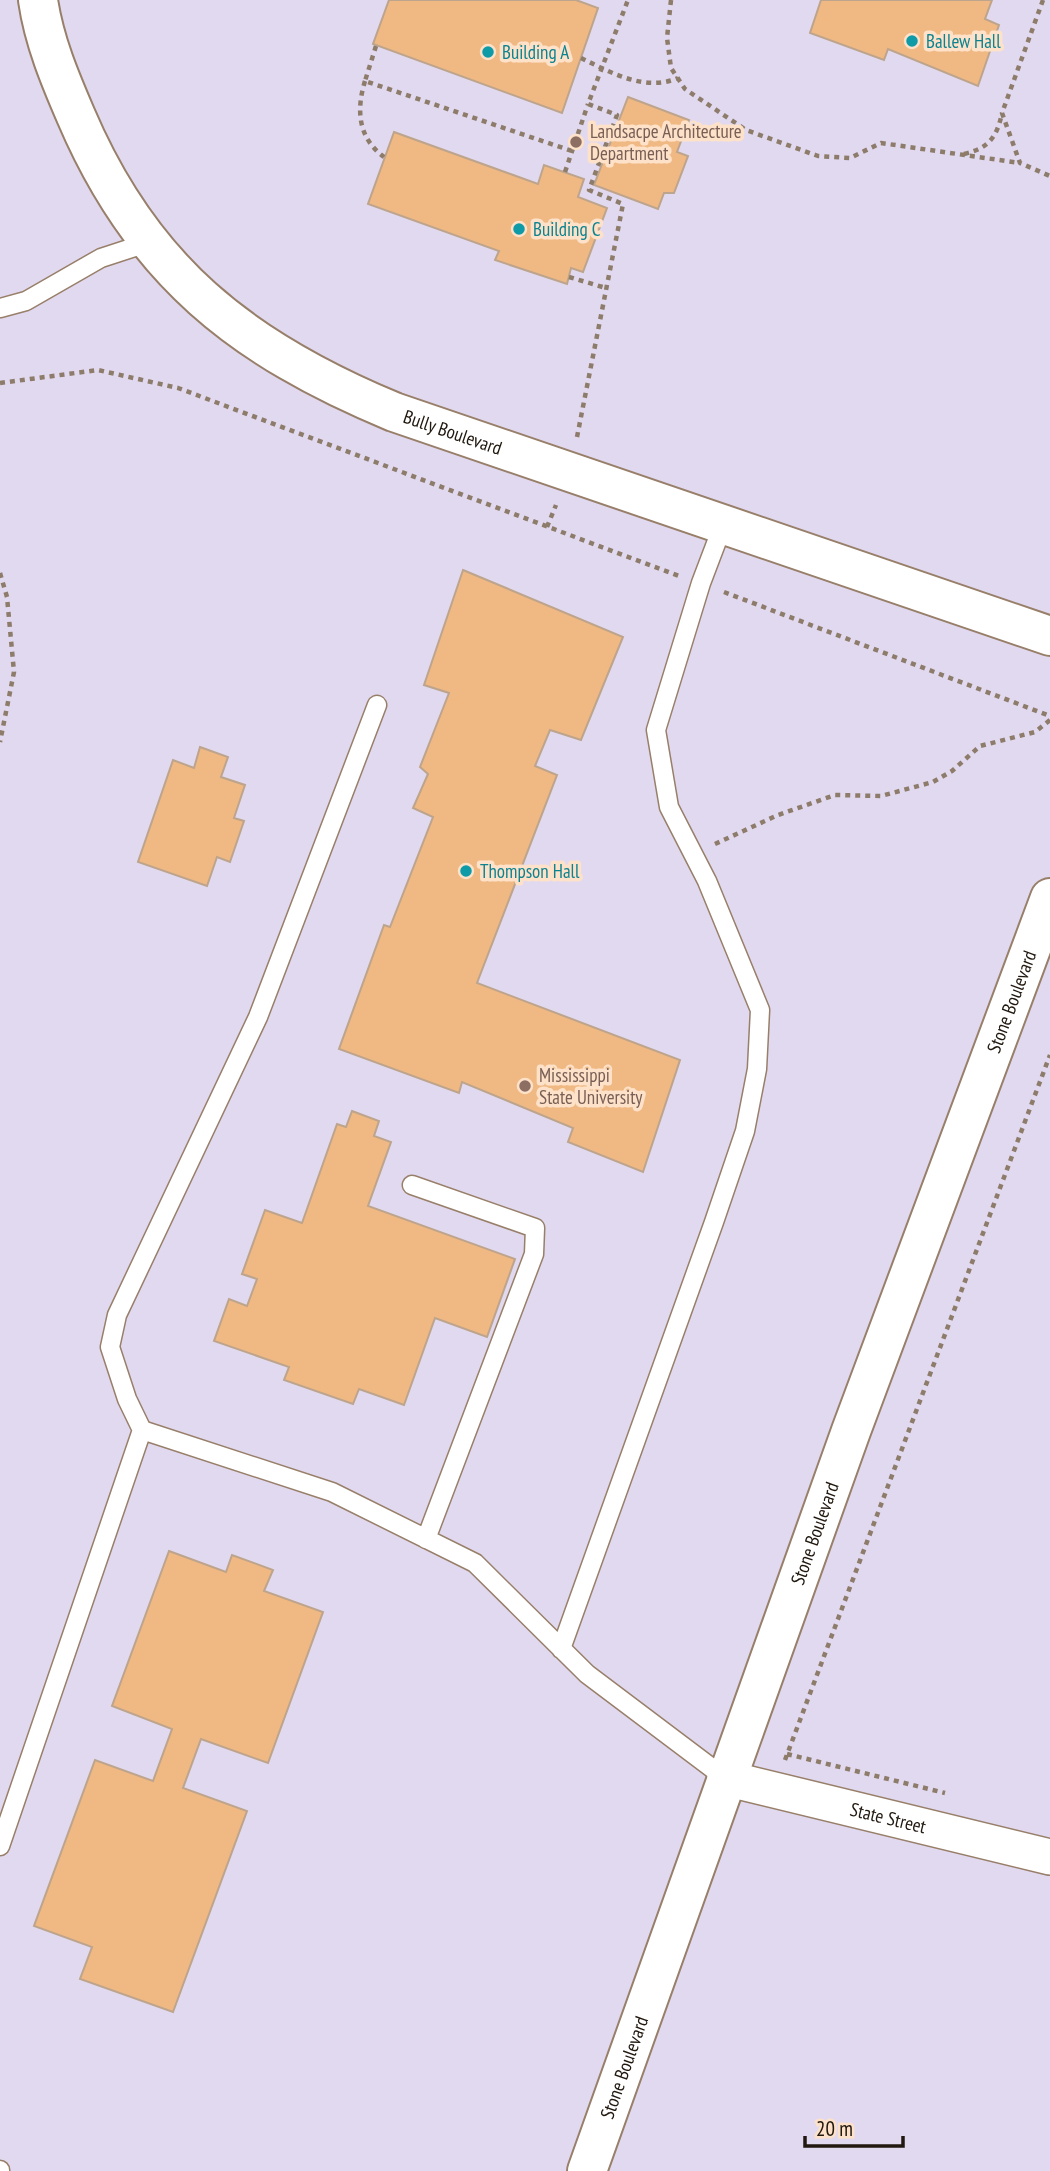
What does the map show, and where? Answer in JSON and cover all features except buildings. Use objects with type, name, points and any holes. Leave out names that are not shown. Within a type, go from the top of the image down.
[{"type":"street","name":"Bully Boulevard","points":[[38,0],[54,65],[97,166],[150,242],[217,313],[263,347],[327,384],[394,412],[1050,636]]},
{"type":"street","name":"Stone Boulevard","points":[[587,2171],[725,1778],[1050,898]]},
{"type":"street","name":"State Street","points":[[725,1778],[1050,1857]]},
{"type":"lane","points":[[0,309],[26,301],[101,258],[150,242]]},
{"type":"lane","points":[[561,1649],[745,1131],[757,1069],[760,1010],[694,855],[669,807],[656,730],[701,583],[723,525]]},
{"type":"lane","points":[[0,1846],[142,1430],[127,1399],[110,1347],[117,1315],[258,1017],[377,705]]},
{"type":"lane","points":[[412,1185],[535,1228],[534,1254],[426,1539]]},
{"type":"lane","points":[[142,1430],[332,1492],[475,1563],[587,1674],[725,1778]]},
{"type":"path","points":[[565,172],[628,0]]},
{"type":"path","points":[[671,0],[667,38],[671,68],[685,89],[746,130],[775,143],[818,156],[850,158],[881,143],[1020,163],[1050,176]]},
{"type":"path","points":[[960,155],[981,150],[991,142],[1043,0]]},
{"type":"path","points":[[376,46],[358,103],[365,136],[384,158]]},
{"type":"path","points":[[581,58],[602,68],[659,86],[678,78]]},
{"type":"path","points":[[365,81],[572,151]]},
{"type":"path","points":[[548,527],[570,472],[624,204],[589,190],[617,115],[589,104]]},
{"type":"path","points":[[1002,113],[1020,163]]},
{"type":"path","points":[[569,277],[606,288]]},
{"type":"path","points":[[0,383],[98,370],[178,388],[701,583],[1050,718],[1035,732],[980,746],[952,771],[933,782],[881,796],[835,796],[778,815],[694,855]]},
{"type":"path","points":[[0,573],[7,597],[14,672],[0,742]]},
{"type":"path","points":[[0,599],[7,597]]},
{"type":"path","points":[[775,1790],[786,1754],[1050,1055]]},
{"type":"path","points":[[786,1754],[958,1796]]},
{"type":"shaded area","name":"Mississippi State University","points":[[0,0],[1050,0],[1050,2171],[0,2171]]},
{"type":"place","name":"Ballew Hall","points":[[912,41]]},
{"type":"place","name":"Building A","points":[[488,52]]},
{"type":"place","name":"Landsacpe Architecture Department","points":[[576,142]]},
{"type":"place","name":"Building C","points":[[519,229]]},
{"type":"place","name":"Thompson Hall","points":[[466,871]]},
{"type":"place","name":"Mississippi State University","points":[[525,1086]]}]
